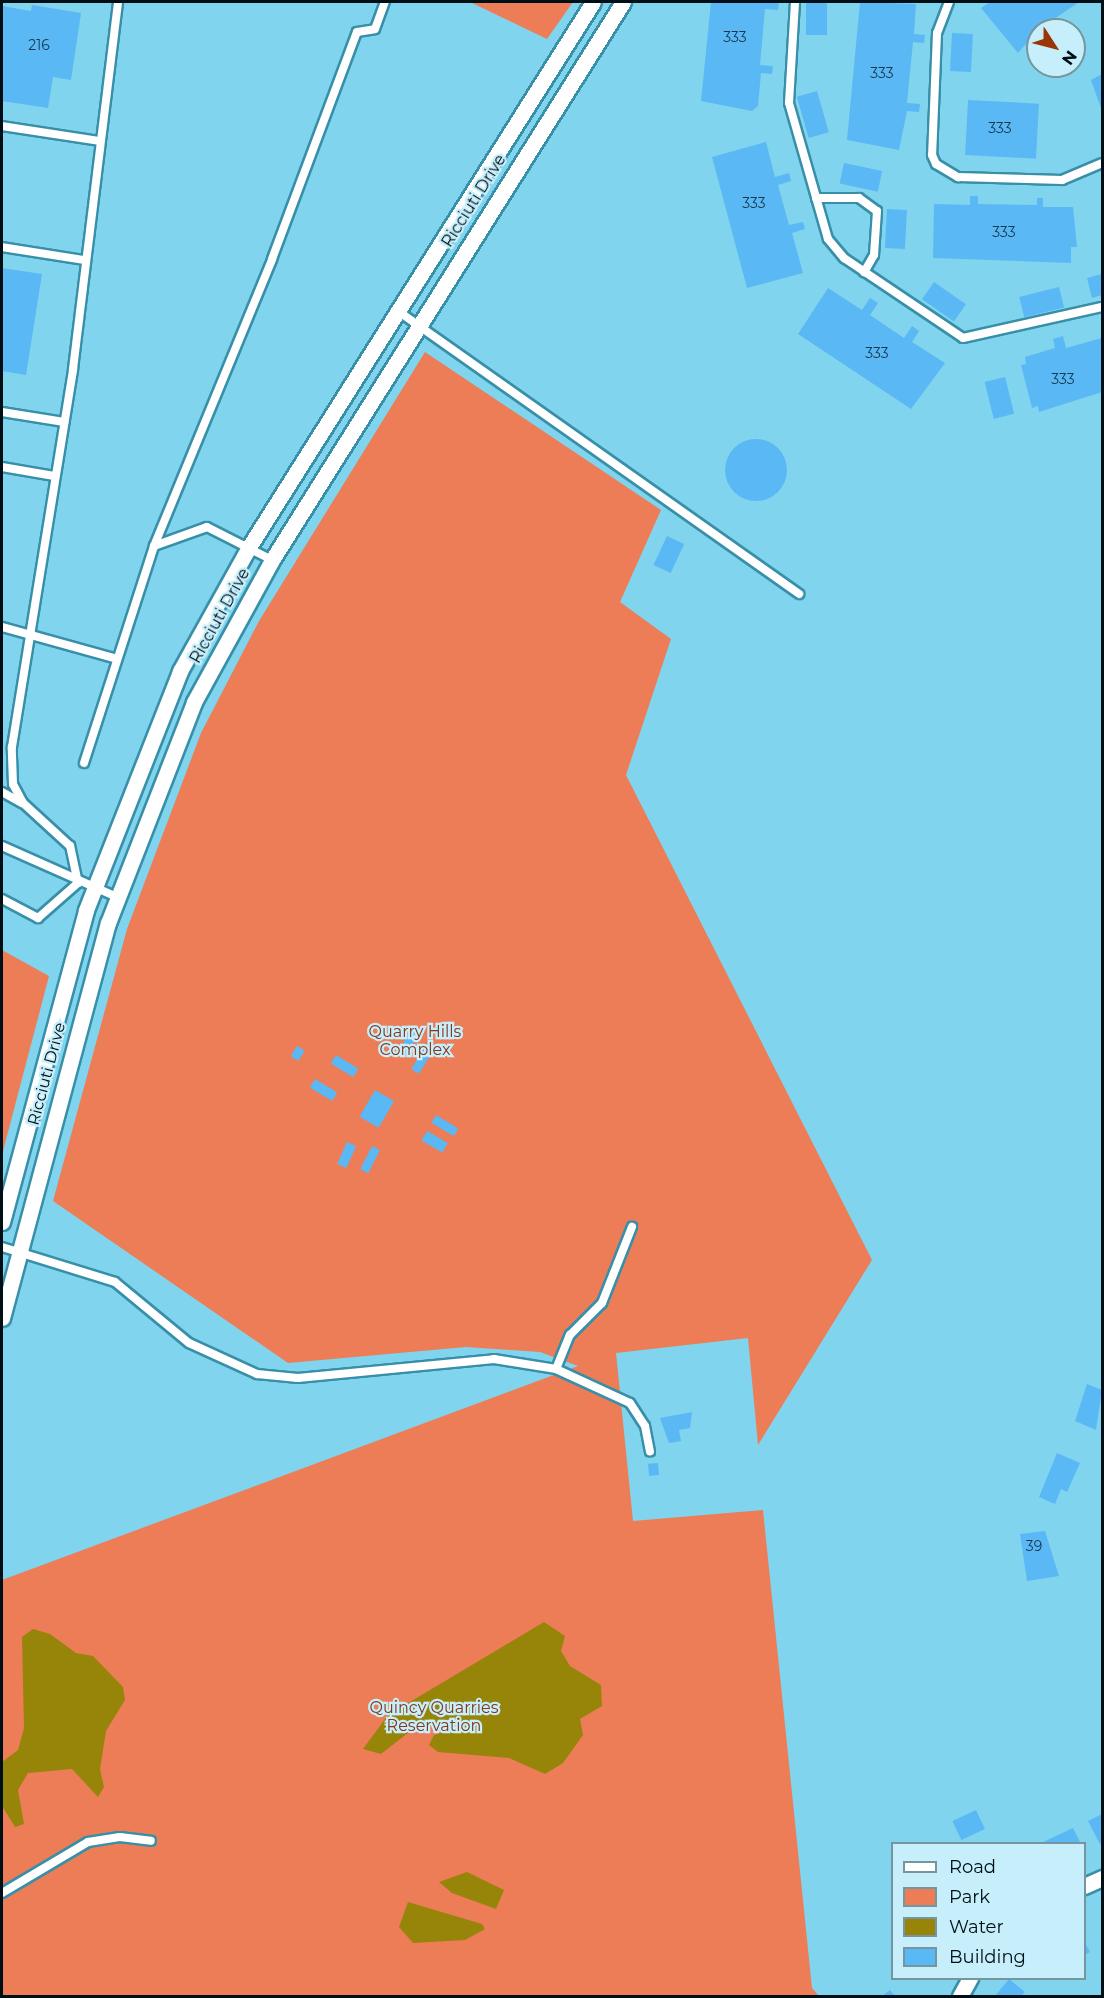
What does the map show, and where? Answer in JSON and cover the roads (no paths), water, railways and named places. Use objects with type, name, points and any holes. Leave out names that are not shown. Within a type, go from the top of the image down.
[{"type":"street","name":"Ricciuti Drive","points":[[2,1222],[85,886],[172,688],[249,547],[396,310],[593,2]]},
{"type":"street","name":"Ricciuti Drive","points":[[2,1318],[117,897],[190,710],[272,560],[623,2]]},
{"type":"street","points":[[1086,1885],[1102,1878]]},
{"type":"street","points":[[960,1996],[969,1980]]},
{"type":"lane","points":[[24,803],[13,784],[12,747],[64,422],[118,2]]},
{"type":"lane","points":[[84,763],[154,546],[272,259],[357,33],[375,29],[385,2]]},
{"type":"lane","points":[[795,2],[789,103],[831,244],[864,272],[963,338],[1102,307]]},
{"type":"lane","points":[[949,2],[937,33],[932,155],[936,164],[958,177],[1062,180],[1102,163]]},
{"type":"lane","points":[[2,126],[100,141]]},
{"type":"lane","points":[[816,198],[859,198],[877,211],[874,255],[864,272]]},
{"type":"lane","points":[[2,247],[84,260]]},
{"type":"lane","points":[[396,310],[799,594]]},
{"type":"lane","points":[[2,412],[64,422]]},
{"type":"lane","points":[[2,467],[54,476]]},
{"type":"lane","points":[[154,546],[207,526],[272,560]]},
{"type":"lane","points":[[2,627],[29,632],[117,659]]},
{"type":"lane","points":[[2,792],[24,803],[70,846],[85,886]]},
{"type":"lane","points":[[2,846],[85,886],[117,897]]},
{"type":"lane","points":[[2,899],[38,918],[85,886]]},
{"type":"lane","points":[[556,1369],[570,1335],[602,1304],[632,1227]]},
{"type":"lane","points":[[2,1247],[115,1282],[189,1343],[257,1374],[298,1378],[494,1359],[556,1369],[630,1403],[645,1426],[650,1452]]},
{"type":"lane","points":[[2,1893],[88,1842],[120,1837],[151,1841]]},
{"type":"water","points":[[544,1622],[565,1636],[561,1651],[570,1666],[601,1685],[602,1706],[580,1719],[583,1735],[563,1763],[545,1774],[509,1758],[438,1752],[429,1745],[434,1735],[447,1731],[443,1726],[417,1726],[381,1754],[363,1749],[388,1715]]},
{"type":"water","points":[[33,1629],[50,1634],[76,1653],[93,1656],[123,1687],[125,1700],[106,1731],[100,1769],[104,1787],[98,1797],[72,1769],[28,1773],[18,1790],[24,1824],[15,1827],[2,1806],[2,1762],[18,1750],[24,1728],[22,1637]]},
{"type":"water","points":[[467,1872],[504,1890],[496,1909],[452,1893],[439,1882]]},
{"type":"water","points":[[408,1902],[482,1924],[485,1929],[465,1940],[413,1943],[399,1927]]},
{"type":"park label","name":"Quarry Hills Complex","points":[[415,1041]]},
{"type":"park label","name":"Quincy Quarries Reservation","points":[[434,1717]]}]
